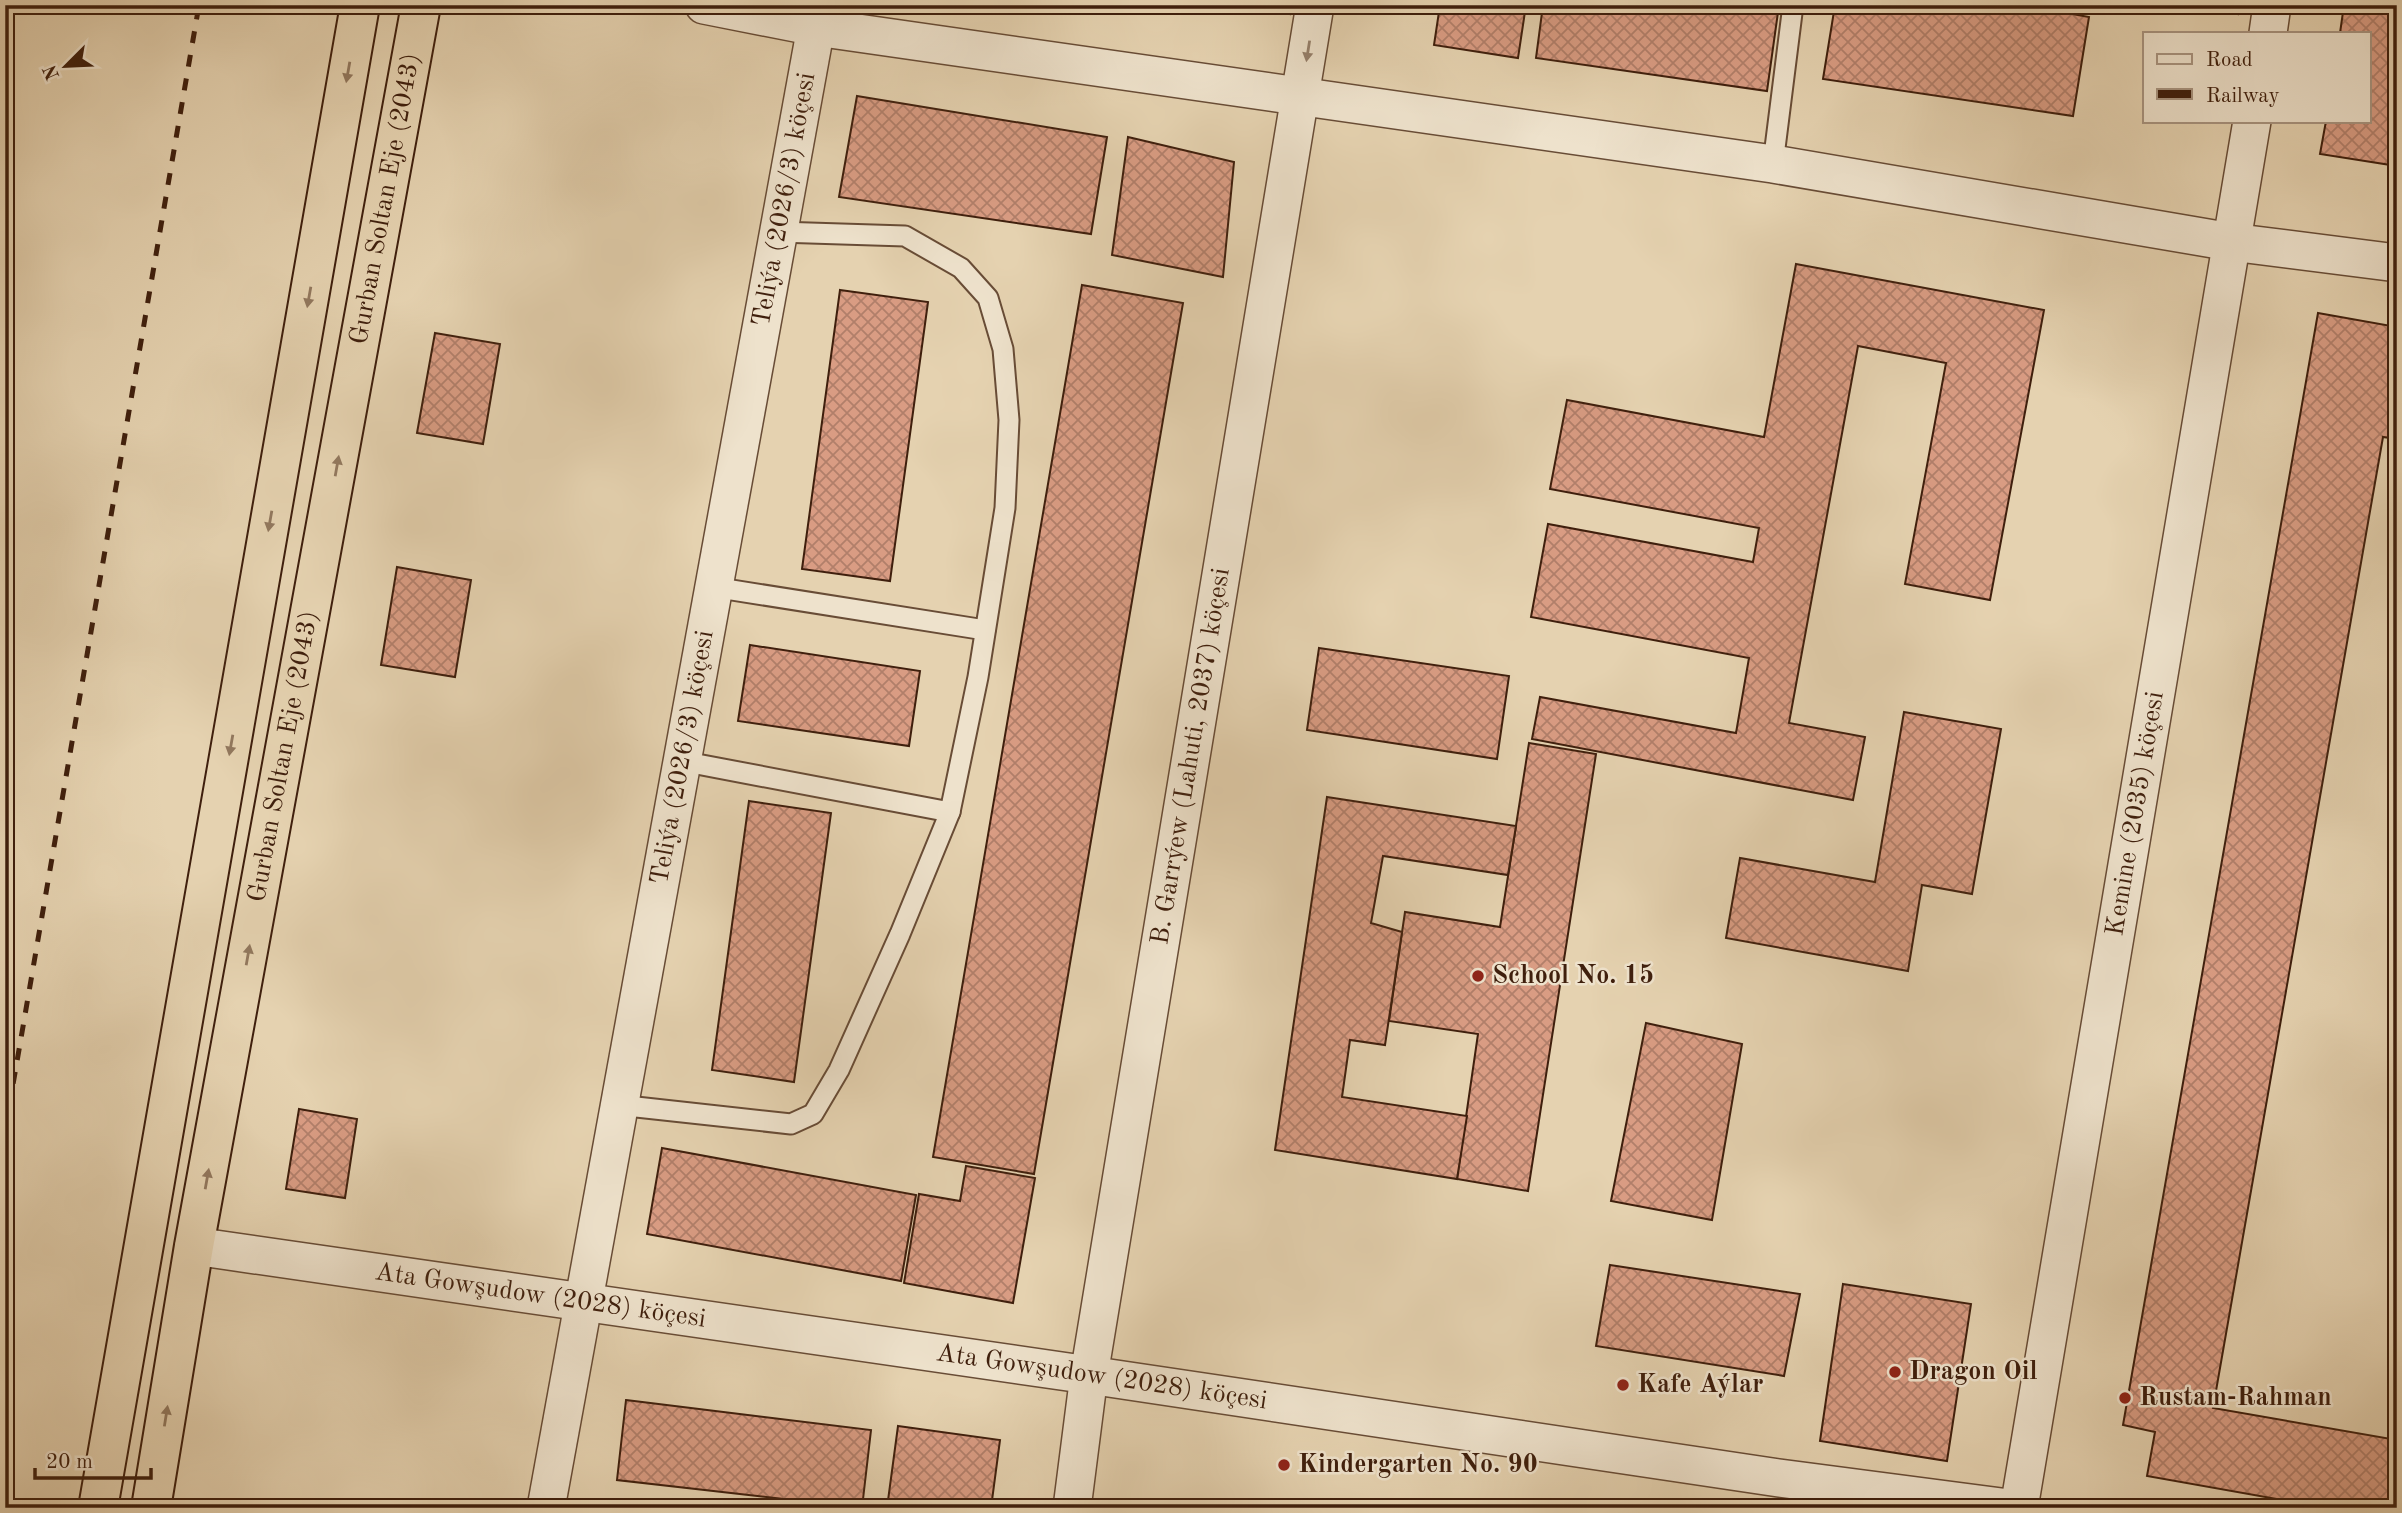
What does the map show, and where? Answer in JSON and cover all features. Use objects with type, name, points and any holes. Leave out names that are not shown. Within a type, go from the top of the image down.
[{"type":"highway","name":"Gurban Soltan Eje (2043)","points":[[98,1508],[360,5]]},
{"type":"highway","name":"Gurban Soltan Eje (2043)","points":[[151,1508],[194,1246],[421,5]]},
{"type":"street","points":[[704,5],[818,16],[1300,96],[1773,164],[2231,242],[2397,263]]},
{"type":"street","name":"B. Garrýew (Lahuti, 2037) köçesi","points":[[1072,1508],[1089,1375],[1315,5]]},
{"type":"street","points":[[2268,32],[2272,5]]},
{"type":"street","name":"Teliýa (2026/3) köçesi","points":[[546,1508],[818,16]]},
{"type":"street","name":"Kemine (2035) köçesi","points":[[2019,1508],[2252,122]]},
{"type":"street","name":"Ata Gowşudow (2028) köçesi","points":[[194,1246],[1089,1375],[1777,1493],[2009,1508]]},
{"type":"lane","points":[[1773,164],[1793,5]]},
{"type":"lane","points":[[618,1105],[791,1124],[813,1114],[839,1070],[900,934],[950,812],[985,630],[1005,508],[1009,421],[1003,349],[988,298],[961,268],[905,236],[778,232]]},
{"type":"lane","points":[[713,587],[985,630]]},
{"type":"lane","points":[[681,761],[950,812]]},
{"type":"building","points":[[1231,5],[1291,5],[1290,14]]},
{"type":"building","points":[[1440,5],[1526,5],[1518,58],[1434,45]]},
{"type":"building","points":[[1543,5],[1779,5],[1767,91],[1536,58]]},
{"type":"building","points":[[1835,5],[2023,5],[2089,17],[2073,116],[1823,79]]},
{"type":"building","points":[[2179,5],[2239,5],[2238,14]]},
{"type":"building","points":[[2344,5],[2397,5],[2397,166],[2320,154],[2326,122],[2370,122],[2370,32],[2340,32]]},
{"type":"building","points":[[857,96],[1107,137],[1091,234],[839,197]]},
{"type":"building","points":[[1128,137],[1234,162],[1223,277],[1112,255]]},
{"type":"building","points":[[1796,264],[2044,310],[1990,600],[1905,584],[1946,363],[1858,346],[1789,723],[1865,737],[1853,800],[1532,739],[1540,697],[1736,733],[1749,658],[1531,617],[1548,524],[1753,562],[1759,528],[1550,489],[1567,400],[1764,437]]},
{"type":"building","points":[[1082,285],[1183,303],[1034,1174],[933,1157]]},
{"type":"building","points":[[840,290],[928,302],[890,581],[802,569]]},
{"type":"building","points":[[2318,313],[2397,327],[2397,439],[2383,437],[2213,1408],[2397,1440],[2397,1508],[2327,1508],[2147,1476],[2155,1432],[2123,1425]]},
{"type":"building","points":[[435,333],[500,344],[483,444],[417,433]]},
{"type":"building","points":[[397,567],[471,580],[455,677],[381,665]]},
{"type":"building","points":[[750,645],[920,671],[909,746],[738,721]]},
{"type":"building","points":[[1319,648],[1509,676],[1497,759],[1307,730]]},
{"type":"building","points":[[1904,712],[2001,729],[1972,894],[1922,885],[1908,971],[1726,938],[1740,858],[1875,882]]},
{"type":"building","name":"School No. 15","points":[[1529,743],[1596,754],[1528,1191],[1457,1179],[1478,1034],[1389,1021],[1405,912],[1500,927]]},
{"type":"building","points":[[1327,797],[1516,826],[1508,875],[1383,856],[1371,923],[1402,932],[1385,1045],[1350,1040],[1342,1097],[1467,1116],[1457,1179],[1275,1150]]},
{"type":"building","points":[[749,801],[831,813],[794,1082],[712,1070]]},
{"type":"building","points":[[1646,1023],[1742,1044],[1712,1220],[1611,1201]]},
{"type":"building","points":[[299,1109],[357,1119],[345,1198],[286,1189]]},
{"type":"building","points":[[662,1148],[916,1195],[901,1281],[647,1234]]},
{"type":"building","points":[[966,1166],[1035,1178],[1013,1303],[904,1283],[919,1194],[960,1201]]},
{"type":"building","points":[[1610,1265],[1800,1294],[1784,1376],[1596,1346]]},
{"type":"building","name":"Dragon Oil","points":[[1843,1284],[1971,1304],[1947,1461],[1820,1441]]},
{"type":"building","points":[[626,1400],[871,1430],[862,1508],[617,1480]]},
{"type":"building","points":[[898,1426],[1000,1440],[991,1508],[887,1508]]},
{"type":"railway","points":[[5,1131],[199,5]]},
{"type":"place","name":"School No. 15","points":[[1478,976]]},
{"type":"place","name":"Dragon Oil","points":[[1895,1372]]},
{"type":"place","name":"Kafe Aýlar","points":[[1623,1385]]},
{"type":"place","name":"Rustam-Rahman","points":[[2125,1398]]},
{"type":"place","name":"Kindergarten No. 90","points":[[1284,1465]]}]
